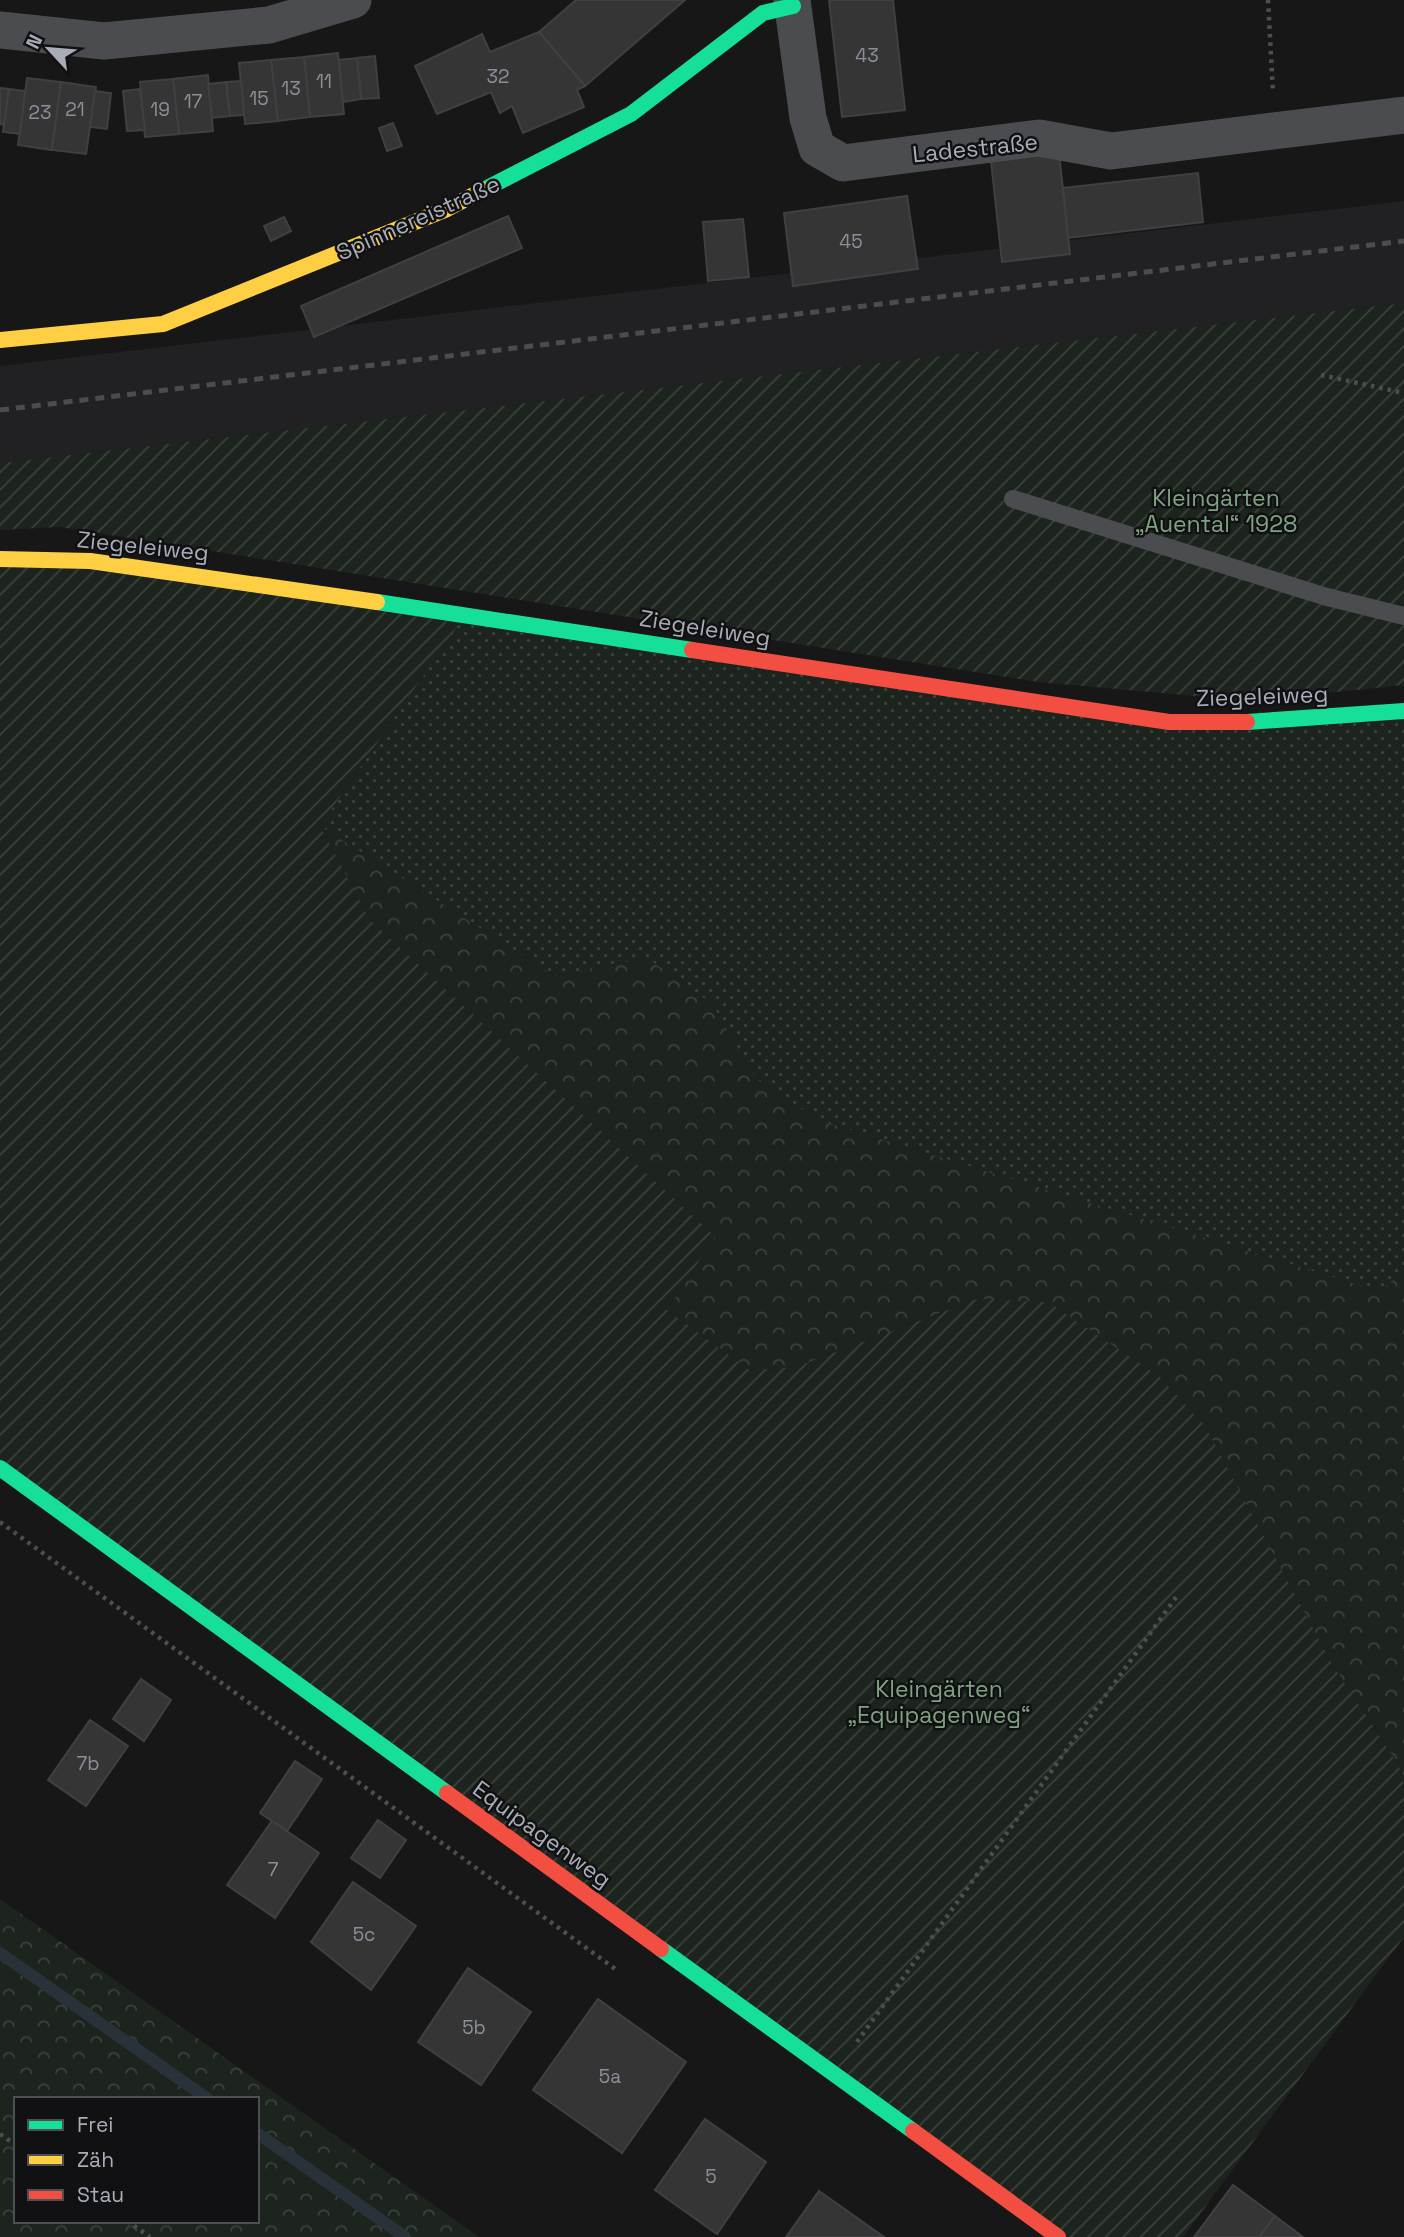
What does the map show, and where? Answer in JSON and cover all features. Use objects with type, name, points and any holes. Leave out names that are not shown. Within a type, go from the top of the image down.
[{"type":"street","points":[[0,30],[104,41],[269,25],[353,0]]},
{"type":"street","name":"Ladestraße","points":[[792,3],[808,118],[817,148],[843,163],[1039,138],[1111,151],[1404,115]]},
{"type":"street","name":"Spinnereistraße","points":[[0,340],[163,324],[447,209],[631,114],[763,13],[792,3]]},
{"type":"street","name":"Ziegeleiweg","points":[[0,559],[90,561],[212,576],[1170,722],[1258,722],[1404,711]]},
{"type":"street","name":"Equipagenweg","points":[[0,1468],[1058,2237]]},
{"type":"lane","points":[[1013,499],[1328,597],[1404,616]]},
{"type":"path","points":[[1268,0],[1275,131]]},
{"type":"path","points":[[1321,375],[1404,393]]},
{"type":"path","points":[[0,1522],[620,1972]]},
{"type":"path","points":[[834,2074],[1178,1593]]},
{"type":"path","points":[[130,2223],[150,2237]]},
{"type":"shaded area","points":[[1404,201],[1404,303],[0,463],[0,366]]},
{"type":"green space","name":"Kleingärten „Auental“ 1928","points":[[1404,303],[1404,685],[1251,701],[1038,682],[60,527],[0,530],[0,463]]},
{"type":"green space","name":"Kleingärten „Equipagenweg“","points":[[0,559],[465,615],[320,826],[370,920],[715,1236],[667,1310],[750,1370],[796,1367],[977,1299],[1048,1302],[1159,1376],[1205,1426],[1331,1662],[1399,1766],[1404,1786],[1404,1937],[1183,2237],[1058,2237],[0,1468]]},
{"type":"green space","points":[[465,615],[1169,722],[1404,711],[1404,1271],[1379,1291],[818,1120],[756,1079],[712,1004],[647,958],[555,976],[320,826]]},
{"type":"green space","points":[[320,826],[555,976],[647,958],[712,1004],[756,1079],[818,1120],[1379,1291],[1404,1271],[1404,1786],[1399,1766],[1331,1662],[1273,1557],[977,1299],[796,1367],[750,1370],[667,1310],[715,1236],[370,920]]},
{"type":"green space","points":[[0,1899],[479,2237],[0,2237]]},
{"type":"building","points":[[576,0],[685,0],[585,86],[539,32]]},
{"type":"building","points":[[829,0],[893,0],[905,110],[842,117]]},
{"type":"building","points":[[539,32],[585,86],[577,90],[584,107],[523,133],[512,106],[500,113],[491,92],[437,114],[415,66],[482,34],[490,52]]},
{"type":"building","points":[[338,53],[344,114],[310,117],[304,57]]},
{"type":"building","points":[[375,56],[379,98],[361,99],[357,58]]},
{"type":"building","points":[[304,57],[310,117],[278,121],[271,60]]},
{"type":"building","points":[[357,58],[361,99],[343,102],[339,60]]},
{"type":"building","points":[[271,60],[278,121],[245,124],[239,63]]},
{"type":"building","points":[[208,75],[213,131],[179,134],[173,79]]},
{"type":"building","points":[[27,78],[61,82],[52,150],[18,145]]},
{"type":"building","points":[[173,79],[179,134],[145,137],[140,82]]},
{"type":"building","points":[[241,81],[244,115],[230,116],[226,82]]},
{"type":"building","points":[[61,82],[96,87],[86,154],[52,150]]},
{"type":"building","points":[[226,82],[230,116],[212,118],[208,84]]},
{"type":"building","points":[[0,88],[9,89],[4,125],[0,124]]},
{"type":"building","points":[[9,89],[25,91],[20,134],[3,132]]},
{"type":"building","points":[[140,89],[145,130],[127,131],[123,91]]},
{"type":"building","points":[[95,91],[111,93],[107,129],[90,127]]},
{"type":"building","points":[[393,123],[402,146],[387,151],[379,128]]},
{"type":"building","points":[[1059,153],[1070,254],[1002,262],[991,161]]},
{"type":"building","points":[[1198,173],[1203,222],[1068,238],[1063,188]]},
{"type":"building","points":[[907,196],[918,269],[793,286],[784,213]]},
{"type":"building","points":[[508,216],[522,248],[314,337],[301,306]]},
{"type":"building","points":[[284,217],[291,231],[271,241],[264,226]]},
{"type":"building","points":[[743,219],[749,277],[708,281],[703,222]]},
{"type":"building","points":[[141,1679],[171,1700],[144,1741],[113,1719]]},
{"type":"building","points":[[90,1720],[128,1746],[86,1806],[48,1780]]},
{"type":"building","points":[[295,1761],[322,1779],[287,1831],[260,1813]]},
{"type":"building","points":[[378,1820],[406,1840],[380,1878],[351,1858]]},
{"type":"building","points":[[272,1821],[319,1853],[275,1918],[227,1885]]},
{"type":"building","points":[[353,1882],[416,1926],[371,1990],[311,1942]]},
{"type":"building","points":[[468,1968],[531,2012],[481,2085],[418,2042]]},
{"type":"building","points":[[598,1999],[686,2062],[622,2153],[533,2090]]},
{"type":"building","points":[[705,2119],[766,2162],[717,2234],[655,2190]]},
{"type":"building","points":[[1233,2185],[1275,2216],[1259,2237],[1194,2237]]},
{"type":"building","points":[[819,2191],[884,2237],[786,2237]]},
{"type":"building","points":[[1275,2216],[1303,2237],[1259,2237]]},
{"type":"waterway","points":[[0,1953],[205,2097]]},
{"type":"waterway","points":[[259,2134],[405,2237]]},
{"type":"railway","points":[[0,410],[1404,241]]},
{"type":"traffic: fast","points":[[483,190],[631,114],[763,13],[793,6]]},
{"type":"traffic: fast","points":[[377,602],[692,650]]},
{"type":"traffic: fast","points":[[1247,722],[1404,711]]},
{"type":"traffic: fast","points":[[0,1468],[447,1793]]},
{"type":"traffic: fast","points":[[661,1949],[913,2131]]},
{"type":"traffic: slow","points":[[0,340],[163,324],[447,209],[483,190]]},
{"type":"traffic: slow","points":[[0,559],[90,561],[377,602]]},
{"type":"traffic: jam","points":[[692,650],[1169,722],[1247,722]]},
{"type":"traffic: jam","points":[[447,1793],[661,1949]]},
{"type":"traffic: jam","points":[[913,2131],[1058,2237]]}]
